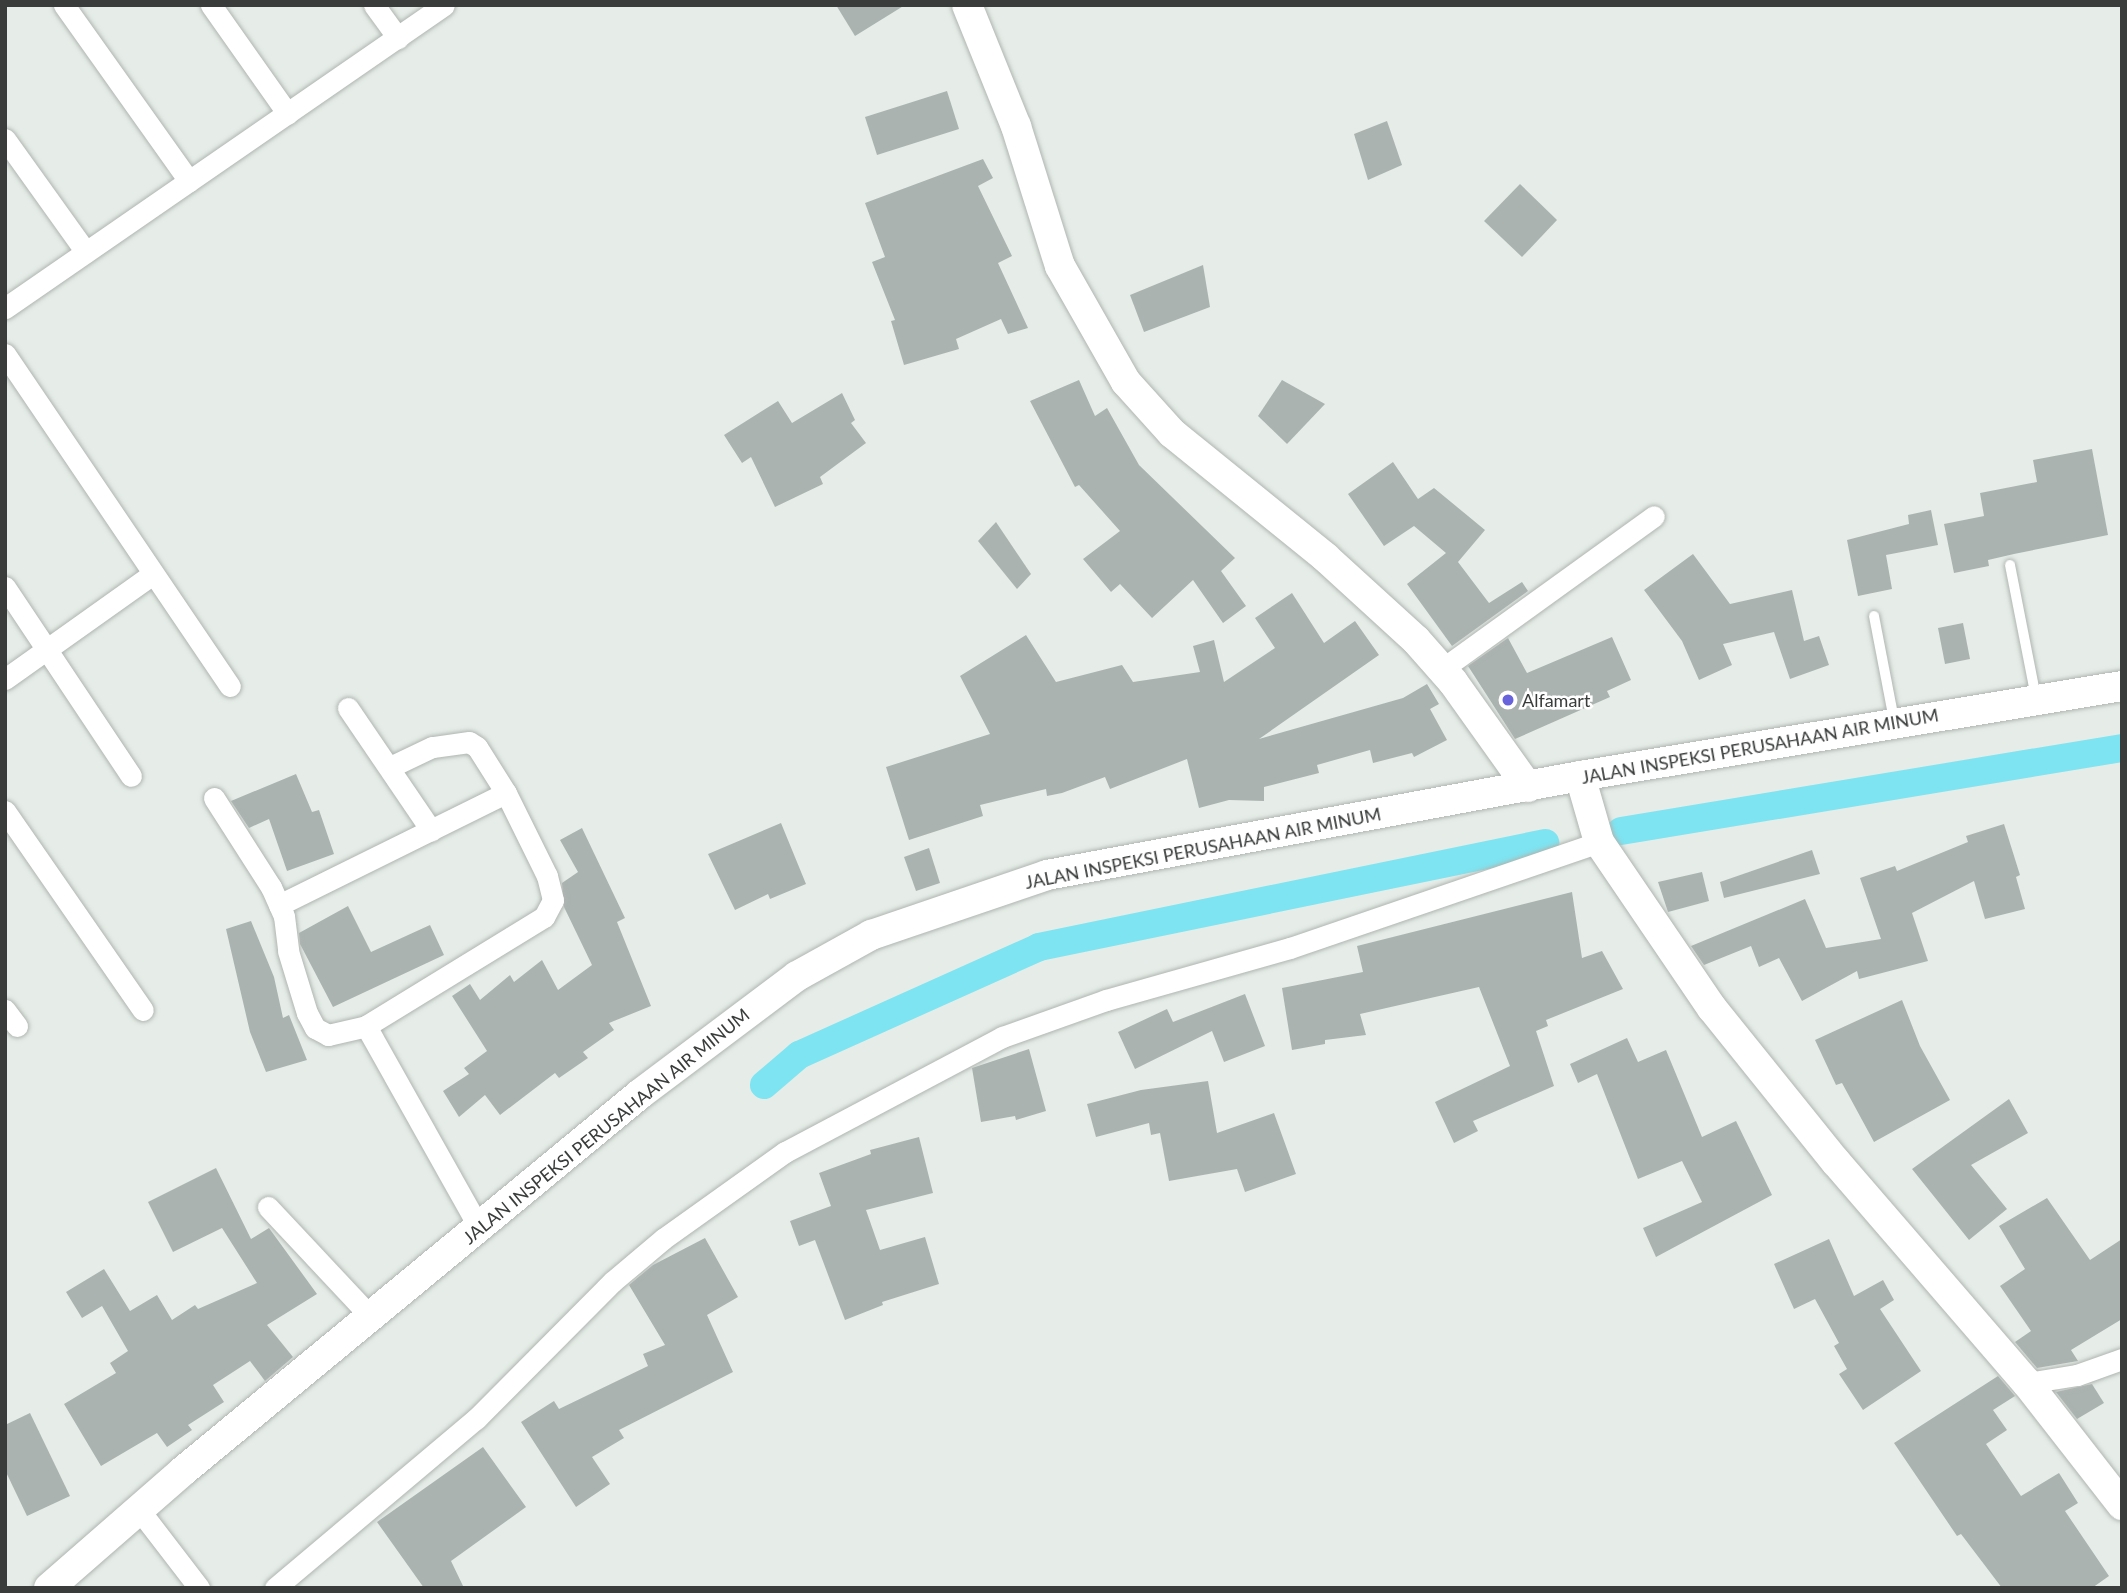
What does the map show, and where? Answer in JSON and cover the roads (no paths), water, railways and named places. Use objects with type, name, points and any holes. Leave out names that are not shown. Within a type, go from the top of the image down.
[{"type":"street","points":[[64,5],[190,181]]},
{"type":"street","points":[[211,5],[288,114]]},
{"type":"street","points":[[374,5],[398,38]]},
{"type":"street","points":[[5,308],[444,5]]},
{"type":"street","points":[[967,5],[1016,127],[1060,267],[1126,382],[1172,433],[1325,557],[1416,640],[1442,669],[1528,787]]},
{"type":"street","points":[[5,139],[86,253]]},
{"type":"street","points":[[5,354],[230,686]]},
{"type":"street","points":[[1442,669],[1654,516]]},
{"type":"street","points":[[5,679],[153,574]]},
{"type":"street","points":[[5,587],[131,776]]},
{"type":"street","name":"JALAN INSPEKSI PERUSAHAAN AIR MINUM","points":[[49,1588],[370,1317],[720,1031],[797,976],[871,935],[1047,875],[1580,776],[2122,686]]},
{"type":"street","points":[[348,708],[431,831]]},
{"type":"street","points":[[214,798],[279,905],[288,951],[315,1028],[328,1035],[366,1026],[544,917],[552,906],[547,876],[506,793],[477,747],[470,742],[432,747],[390,767]]},
{"type":"street","points":[[1580,776],[1599,842],[1712,1008],[1836,1162],[2027,1383],[2122,1505]]},
{"type":"street","points":[[279,905],[506,793]]},
{"type":"street","points":[[5,811],[143,1010]]},
{"type":"street","points":[[275,1588],[475,1419],[612,1282],[663,1239],[785,1152],[1002,1037],[1106,1000],[1290,948],[1599,842]]},
{"type":"street","points":[[366,1026],[479,1227]]},
{"type":"street","points":[[268,1207],[370,1317]]},
{"type":"street","points":[[2027,1383],[2077,1375],[2122,1359]]},
{"type":"street","points":[[140,1511],[199,1588]]},
{"type":"lane","points":[[2010,565],[2036,700]]},
{"type":"lane","points":[[1874,616],[1894,723]]},
{"type":"waterway","points":[[1621,831],[2122,748]]},
{"type":"waterway","points":[[764,1085],[799,1055],[1039,947],[1545,843]]},
{"type":"place","name":"Alfamart","points":[[1508,700]]}]
